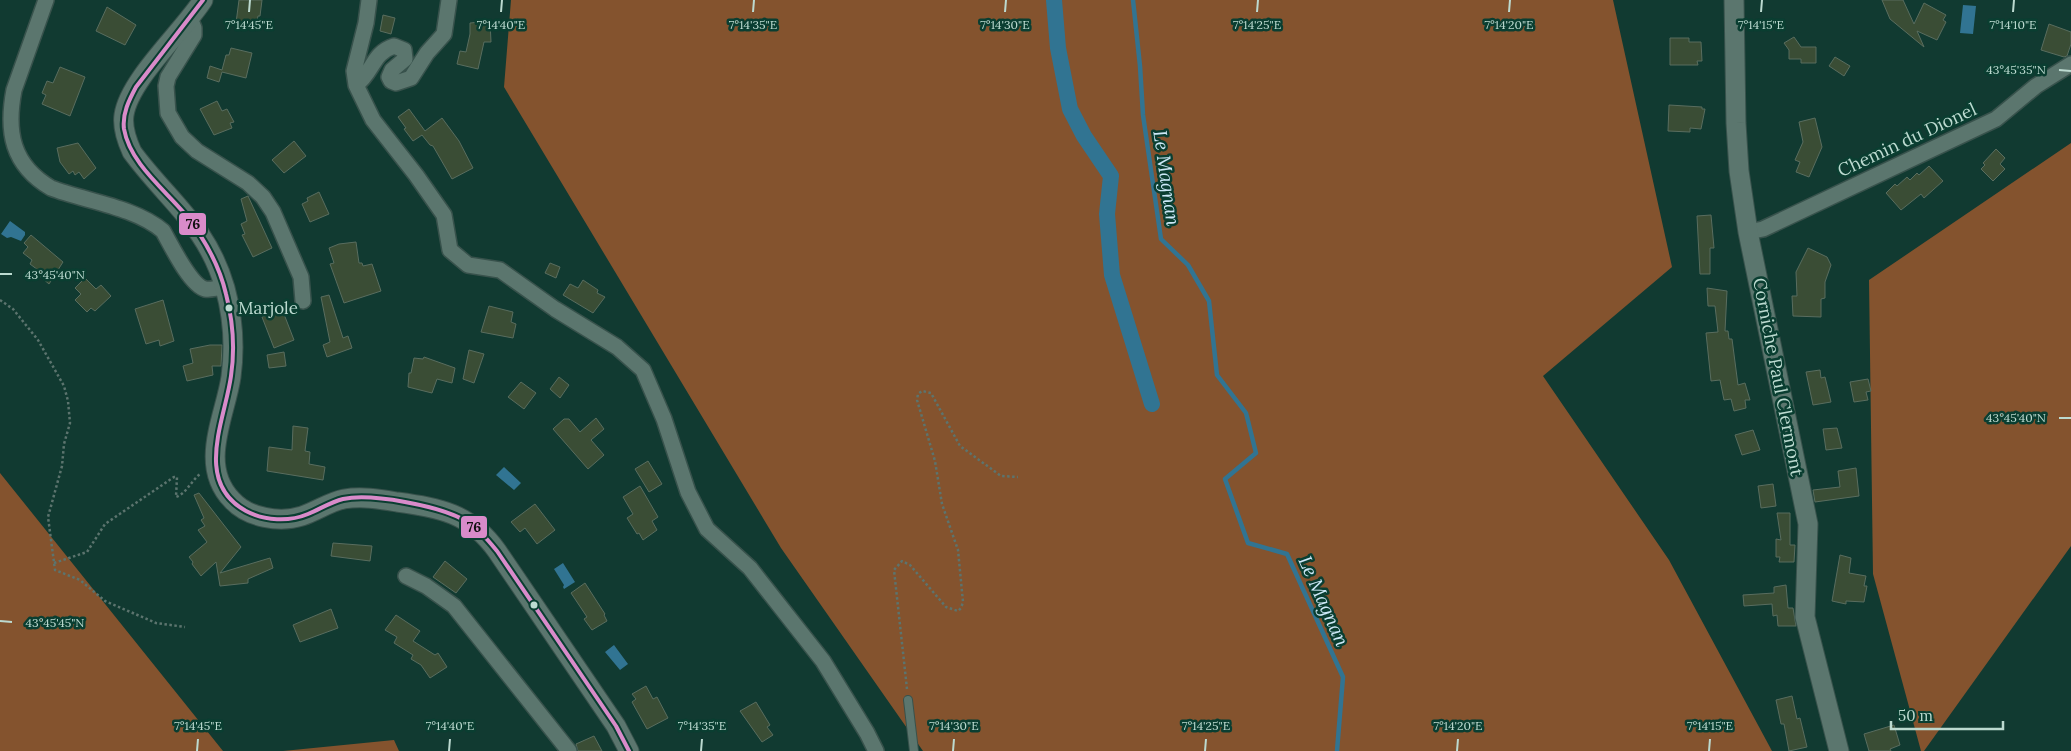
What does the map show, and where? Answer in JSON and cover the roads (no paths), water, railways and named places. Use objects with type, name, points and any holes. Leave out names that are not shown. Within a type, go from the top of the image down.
[{"type":"street","points":[[46,0],[14,90],[12,127],[16,150],[20,160],[42,182],[51,188],[126,212],[157,226],[163,231],[195,284],[204,289],[224,286]]},
{"type":"street","points":[[202,0],[131,92],[124,116],[124,128],[132,152],[201,233],[224,286],[231,314],[233,341],[229,387],[216,439],[216,461],[223,487],[230,499],[241,508],[266,518],[295,518],[343,500],[371,498],[446,511],[478,528],[488,538],[541,614],[616,726],[629,751]]},
{"type":"street","points":[[369,0],[366,23],[354,71],[356,85],[373,120],[416,175],[444,215],[450,250],[468,266],[500,270],[555,309],[617,348],[643,370],[664,419],[688,492],[708,529],[750,568],[823,661],[876,751]]},
{"type":"street","points":[[356,85],[365,79],[380,54],[385,49],[394,46],[401,48],[406,54],[405,59],[392,70],[389,77],[391,81],[396,83],[411,78],[427,53],[444,34],[449,0]]},
{"type":"street","name":"Corniche Paul Clermont","points":[[1734,0],[1736,147],[1748,232],[1808,524],[1805,617],[1839,751]]},
{"type":"street","points":[[190,18],[194,28],[194,35],[168,77],[166,86],[168,113],[182,137],[192,146],[248,183],[268,204],[281,227],[301,277],[303,301]]},
{"type":"street","name":"Chemin du Dionel","points":[[1748,232],[1763,229],[1996,119],[2036,86],[2071,64]]},
{"type":"street","points":[[406,576],[426,586],[454,606],[569,751]]},
{"type":"lane","points":[[908,700],[914,751]]},
{"type":"water","points":[[1963,5],[1976,6],[1973,34],[1960,33]]},
{"type":"water","points":[[10,221],[25,232],[21,241],[11,237],[7,238],[1,234]]},
{"type":"water","points":[[504,467],[521,483],[514,490],[496,475]]},
{"type":"water","points":[[563,563],[575,582],[564,589],[564,585],[554,569]]},
{"type":"water","points":[[614,645],[628,664],[620,670],[605,652]]},
{"type":"waterway","points":[[1054,0],[1058,48],[1070,109],[1084,136],[1111,176],[1107,214],[1112,275],[1152,404]]},
{"type":"waterway","name":"Le Magnan","points":[[1133,0],[1143,115],[1161,239],[1188,265],[1209,301],[1217,375],[1246,413],[1256,453],[1225,479],[1248,543],[1287,554],[1343,677],[1337,751]]},
{"type":"place","name":"Marjole","points":[[229,308]]}]
